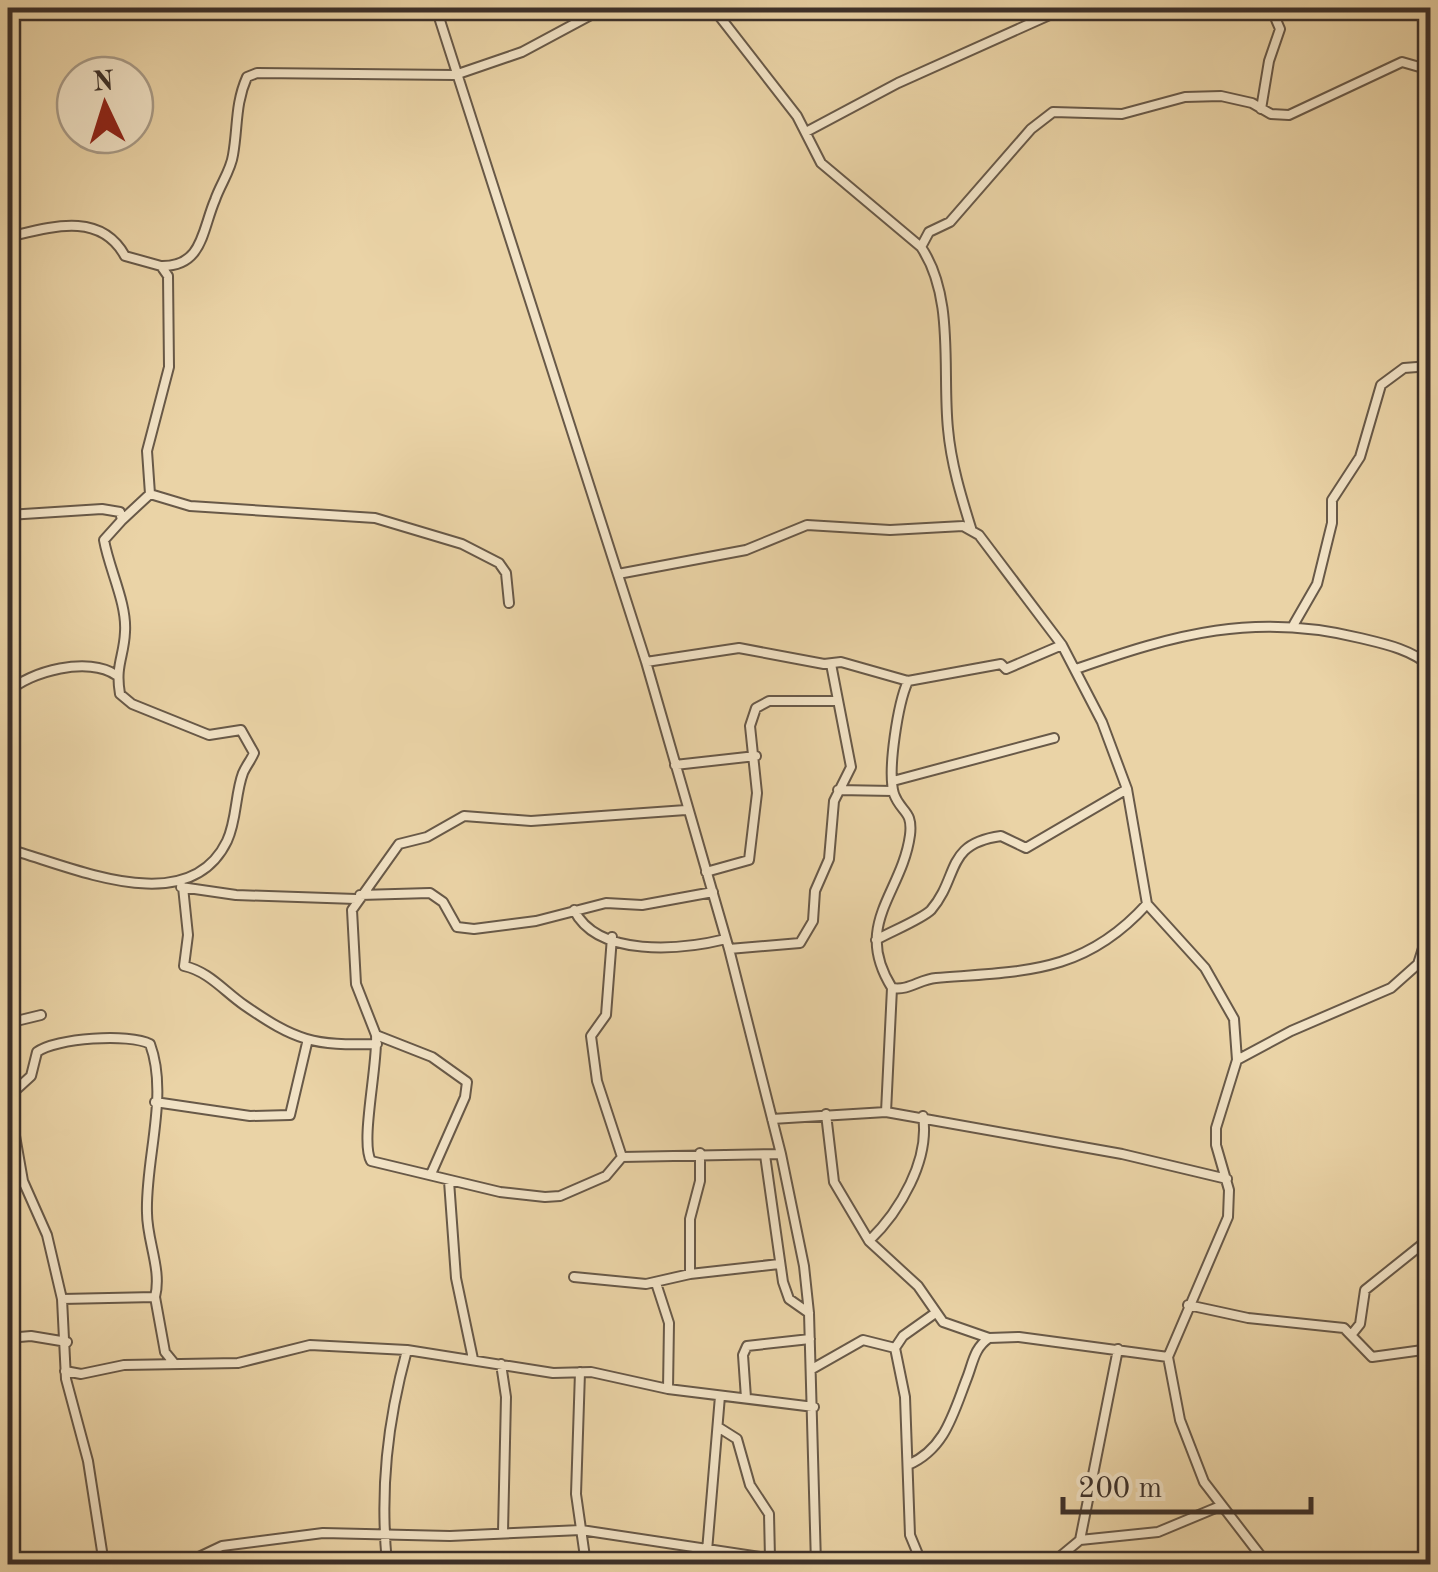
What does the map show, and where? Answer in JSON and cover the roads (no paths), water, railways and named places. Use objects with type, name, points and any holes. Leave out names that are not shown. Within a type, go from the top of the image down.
[{"type":"street","points":[[436,8],[646,662],[713,892],[781,1154],[801,1248],[809,1313],[816,1564]]},
{"type":"street","points":[[8,237],[71,226],[95,228],[109,233],[125,256],[161,266],[190,260],[207,230],[212,204],[233,159],[236,102],[247,78],[258,73],[455,75],[522,52],[604,8]]},
{"type":"street","points":[[714,8],[806,132],[832,174],[921,247],[938,277],[948,434],[970,528],[1076,669],[1102,722],[1127,789],[1147,904],[1193,952],[1223,995],[1236,1028],[1237,1060],[1216,1128],[1227,1179],[1228,1217],[1168,1357],[1180,1420],[1204,1482],[1218,1506],[1267,1564]]},
{"type":"street","points":[[806,132],[898,83],[1065,8]]},
{"type":"street","points":[[1262,109],[1268,61],[1280,29],[1271,8]]},
{"type":"street","points":[[921,247],[929,232],[950,222],[1031,128],[1053,112],[1122,114],[1186,97],[1222,96],[1280,116],[1301,111],[1402,62],[1430,70]]},
{"type":"street","points":[[150,494],[147,451],[170,367],[172,337],[168,276],[161,266]]},
{"type":"street","points":[[1294,624],[1317,584],[1332,523],[1332,500],[1360,457],[1381,385],[1404,368],[1430,366]]},
{"type":"street","points":[[150,494],[104,540],[118,582],[125,630],[116,676],[126,701],[209,735],[242,730],[254,746],[229,837],[220,853],[192,877],[172,884]]},
{"type":"street","points":[[150,494],[190,506],[239,506],[376,518],[462,544],[499,563],[506,573],[509,603]]},
{"type":"street","points":[[8,515],[102,508],[120,512],[122,520]]},
{"type":"street","points":[[618,574],[746,550],[807,525],[970,528]]},
{"type":"street","points":[[1076,669],[1187,633],[1294,624],[1392,646],[1430,666]]},
{"type":"street","points":[[646,662],[739,648],[831,664],[841,662],[908,681],[935,673],[978,671],[996,664],[1006,669],[1062,646]]},
{"type":"street","points":[[574,910],[588,930],[651,946],[785,946],[806,938],[815,910],[815,891],[829,859],[832,810],[852,760],[831,664]]},
{"type":"street","points":[[8,692],[24,680],[60,670],[96,667],[116,676]]},
{"type":"street","points":[[886,1112],[892,988],[884,974],[876,940],[886,894],[910,832],[908,812],[893,786],[898,708],[908,681]]},
{"type":"street","points":[[706,872],[749,860],[756,809],[756,756],[750,726],[761,703],[838,701]]},
{"type":"street","points":[[838,790],[893,786],[1054,738]]},
{"type":"street","points":[[675,764],[756,756]]},
{"type":"street","points":[[876,940],[933,908],[956,856],[964,848],[1001,836],[1026,848],[1127,789]]},
{"type":"street","points":[[686,810],[531,821],[456,817],[427,837],[394,848],[385,868],[358,897],[355,974],[376,1039],[368,1157],[449,1181],[530,1196],[560,1196],[606,1176],[622,1157],[781,1154]]},
{"type":"street","points":[[8,850],[115,878],[236,896],[430,893],[462,929],[536,921],[606,903],[642,905],[713,892]]},
{"type":"street","points":[[183,887],[188,935],[184,966],[202,972],[307,1043],[376,1039],[432,1057],[467,1082],[431,1174]]},
{"type":"street","points":[[892,988],[906,989],[929,978],[988,976],[1065,963],[1111,938],[1147,904]]},
{"type":"street","points":[[1237,1060],[1291,1031],[1391,988],[1418,964],[1430,926]]},
{"type":"street","points":[[612,938],[606,1015],[591,1036],[598,1081],[622,1157]]},
{"type":"street","points":[[8,1023],[41,1015]]},
{"type":"street","points":[[104,1564],[88,1461],[65,1372],[62,1299],[47,1235],[23,1182],[8,1097],[30,1076],[37,1052],[52,1043],[131,1039],[150,1044],[156,1058],[147,1213],[158,1277],[155,1297],[165,1352],[174,1363]]},
{"type":"street","points":[[154,1102],[250,1116],[290,1115],[307,1043]]},
{"type":"street","points":[[772,1118],[886,1112],[922,1116],[1227,1179]]},
{"type":"street","points":[[826,1114],[834,1182],[869,1241],[918,1286],[943,1322],[989,1338],[1019,1337],[1168,1357]]},
{"type":"street","points":[[869,1241],[884,1227],[914,1173],[924,1137],[922,1116]]},
{"type":"street","points":[[690,1274],[690,1218],[700,1181],[700,1153]]},
{"type":"street","points":[[765,1155],[779,1264],[789,1300],[809,1313]]},
{"type":"street","points":[[449,1181],[456,1278],[473,1359]]},
{"type":"street","points":[[1352,1334],[1360,1324],[1365,1290],[1430,1238]]},
{"type":"street","points":[[574,1277],[656,1283],[690,1274],[779,1264]]},
{"type":"street","points":[[656,1283],[669,1324],[668,1388]]},
{"type":"street","points":[[62,1299],[155,1297]]},
{"type":"street","points":[[1188,1305],[1248,1318],[1335,1326],[1352,1334],[1372,1357],[1430,1349]]},
{"type":"street","points":[[922,1564],[910,1534],[905,1397],[896,1348],[903,1336],[934,1314]]},
{"type":"street","points":[[8,1338],[31,1336],[66,1342]]},
{"type":"street","points":[[908,1465],[928,1456],[943,1440],[977,1350],[989,1338]]},
{"type":"street","points":[[746,1398],[743,1355],[747,1346],[810,1340]]},
{"type":"street","points":[[812,1369],[862,1340],[896,1348]]},
{"type":"street","points":[[65,1372],[174,1363],[195,1367],[238,1362],[302,1345],[407,1350],[814,1407]]},
{"type":"street","points":[[1080,1540],[1118,1349]]},
{"type":"street","points":[[387,1564],[382,1487],[392,1407],[407,1350]]},
{"type":"street","points":[[500,1364],[506,1397],[503,1532]]},
{"type":"street","points":[[580,1372],[576,1466],[586,1564]]},
{"type":"street","points":[[707,1551],[720,1396]]},
{"type":"street","points":[[718,1427],[737,1439],[750,1485],[769,1514],[770,1558]]},
{"type":"street","points":[[1050,1564],[1080,1540],[1158,1532],[1218,1506]]},
{"type":"street","points":[[184,1564],[237,1543],[323,1533],[581,1530],[806,1564]]}]
